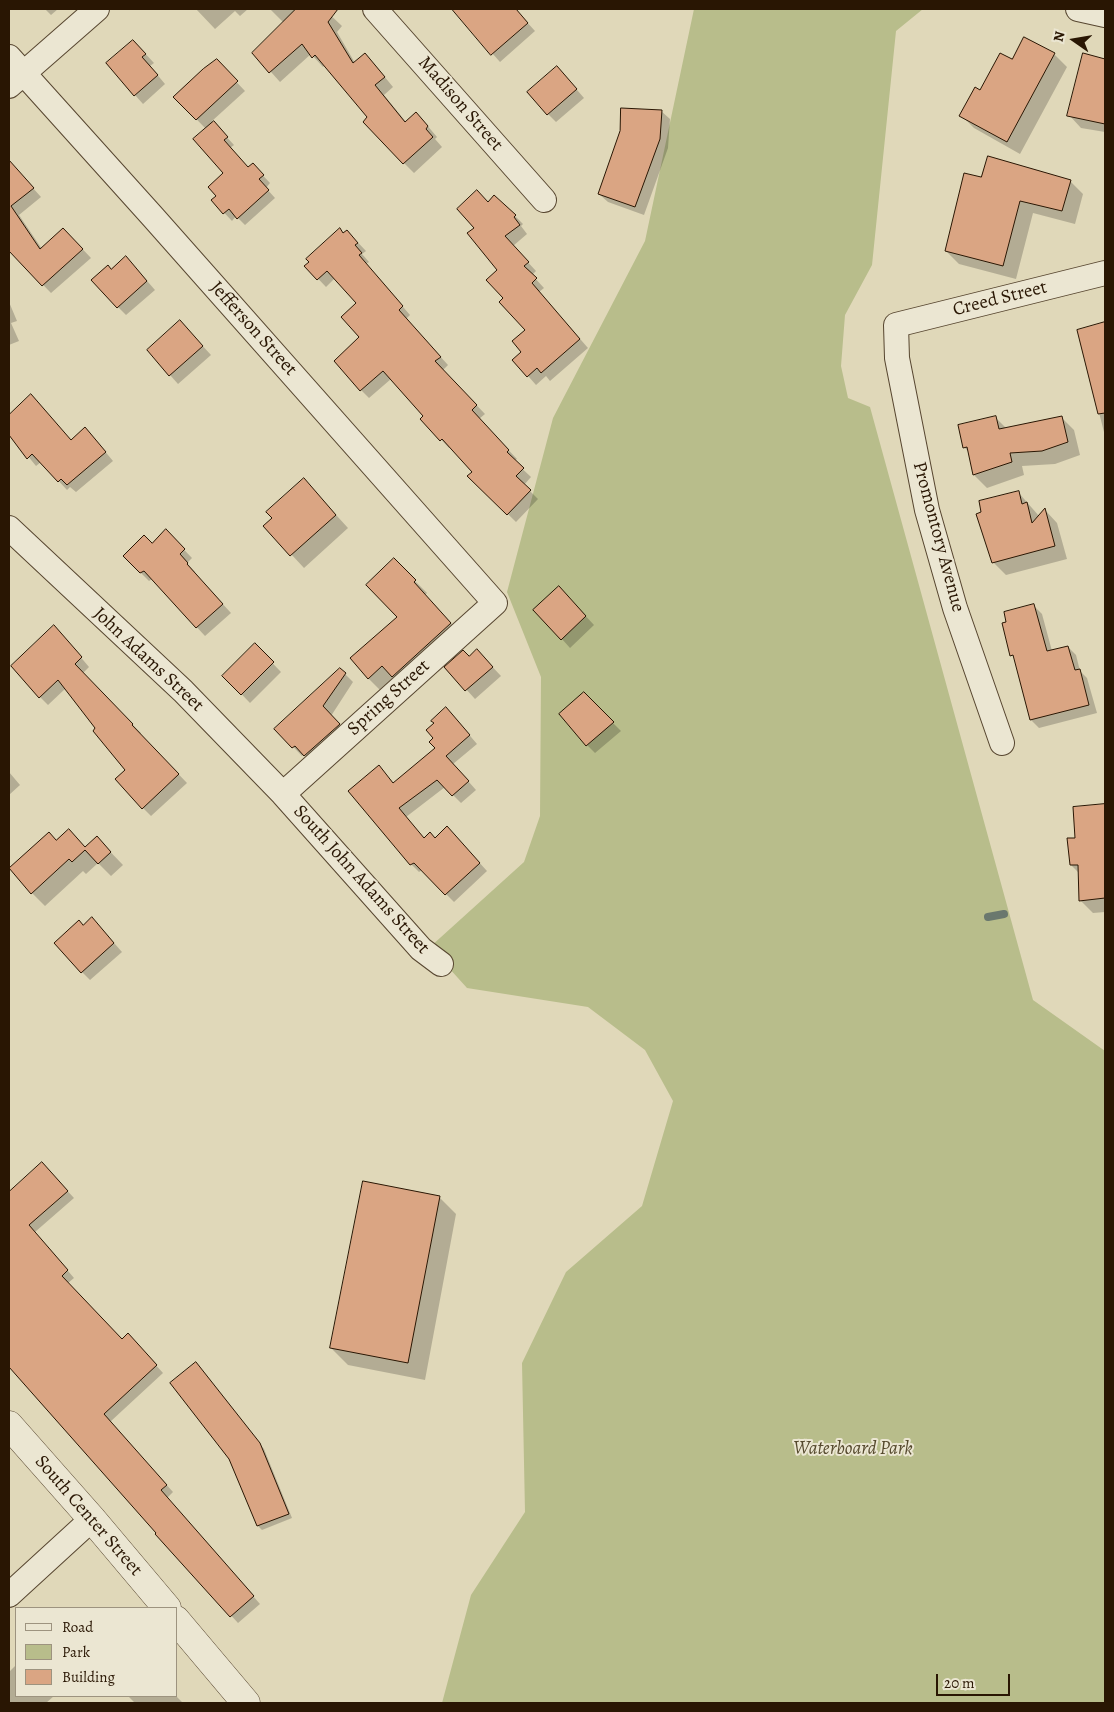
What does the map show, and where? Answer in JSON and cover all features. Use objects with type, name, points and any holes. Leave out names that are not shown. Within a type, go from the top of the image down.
[{"type":"street","points":[[13,72],[97,9]]},
{"type":"street","name":"Madison Street","points":[[376,9],[544,200]]},
{"type":"street","points":[[1078,9],[1105,16]]},
{"type":"street","name":"Jefferson Street","points":[[13,72],[172,238],[495,602]]},
{"type":"street","name":"Creed Street","points":[[896,324],[1105,273]]},
{"type":"street","name":"Promontory Avenue","points":[[896,324],[897,358],[927,510],[955,608],[1002,743]]},
{"type":"street","name":"John Adams Street","points":[[9,528],[183,691],[283,794]]},
{"type":"street","name":"Spring Street","points":[[283,794],[495,602]]},
{"type":"street","name":"South John Adams Street","points":[[283,794],[420,949],[441,964]]},
{"type":"street","name":"South Center Street","points":[[9,1425],[166,1607]]},
{"type":"street","points":[[9,1595],[92,1519]]},
{"type":"street","points":[[178,1622],[246,1703]]},
{"type":"green space","name":"Waterboard Park","points":[[694,9],[923,9],[896,31],[872,265],[845,315],[841,366],[848,398],[870,407],[1033,1000],[1105,1051],[1105,1703],[442,1703],[471,1595],[525,1512],[522,1363],[566,1272],[642,1206],[673,1101],[645,1050],[588,1007],[467,988],[430,947],[524,862],[540,816],[541,677],[507,592],[553,418],[645,241]]},
{"type":"building","points":[[296,9],[338,9],[328,22],[353,63],[365,53],[385,77],[375,85],[405,122],[416,112],[428,126],[426,129],[433,137],[403,164],[363,122],[367,117],[315,55],[312,58],[302,44],[269,73],[252,53]]},
{"type":"building","points":[[452,9],[516,9],[528,23],[491,55]]},
{"type":"building","points":[[1024,37],[1055,53],[1007,142],[959,116],[975,87],[980,90],[1000,53],[1012,59]]},
{"type":"building","points":[[133,40],[146,54],[142,57],[158,75],[134,96],[106,63]]},
{"type":"building","points":[[1083,53],[1105,59],[1105,124],[1067,116]]},
{"type":"building","points":[[217,59],[238,81],[196,120],[173,97],[203,69]]},
{"type":"building","points":[[557,66],[577,89],[547,115],[527,92]]},
{"type":"building","points":[[621,108],[662,110],[660,139],[635,207],[598,194],[620,131]]},
{"type":"building","points":[[214,121],[228,137],[224,140],[248,167],[253,163],[264,175],[259,179],[269,190],[237,219],[229,209],[223,214],[211,200],[216,196],[208,187],[223,173],[193,139]]},
{"type":"building","points":[[988,156],[1071,180],[1062,211],[1020,201],[1003,266],[945,251],[964,173],[981,177]]},
{"type":"building","points":[[9,160],[34,188],[11,206],[40,249],[63,228],[83,249],[42,286],[9,251]]},
{"type":"building","points":[[477,190],[488,202],[494,195],[516,215],[514,217],[520,225],[505,236],[529,262],[524,266],[537,278],[532,283],[580,339],[541,373],[537,368],[527,377],[512,360],[521,352],[512,341],[525,330],[499,302],[503,298],[486,280],[497,270],[467,233],[474,228],[457,209]]},
{"type":"building","points":[[340,228],[343,233],[347,230],[358,243],[355,245],[362,253],[359,255],[403,306],[399,310],[441,357],[435,361],[477,405],[472,410],[509,450],[507,452],[524,468],[516,476],[531,490],[507,515],[467,476],[472,472],[442,439],[440,441],[420,419],[423,416],[383,371],[360,391],[334,361],[359,337],[341,317],[356,303],[327,271],[317,280],[304,266],[309,262],[306,259]]},
{"type":"building","points":[[126,256],[147,281],[117,308],[91,280],[108,265],[111,269]]},
{"type":"building","points":[[180,320],[203,346],[169,376],[147,350]]},
{"type":"building","points":[[1105,322],[1105,413],[1098,414],[1077,330]]},
{"type":"building","points":[[31,394],[71,440],[85,427],[106,452],[67,485],[61,479],[58,482],[32,454],[27,459],[9,435],[9,415]]},
{"type":"building","points":[[996,416],[999,429],[1062,416],[1068,442],[1042,451],[1010,453],[1012,462],[973,475],[967,447],[963,448],[958,425]]},
{"type":"building","points":[[304,478],[336,515],[290,556],[263,526],[272,518],[266,512]]},
{"type":"building","points":[[1019,491],[1022,504],[1027,502],[1032,523],[1045,508],[1055,546],[992,563],[976,514],[981,512],[979,501]]},
{"type":"building","points":[[166,529],[185,549],[180,554],[187,564],[223,604],[196,628],[144,571],[140,573],[123,556],[144,535],[152,543]]},
{"type":"building","points":[[394,558],[416,580],[414,582],[451,623],[392,677],[382,666],[368,679],[350,658],[397,617],[366,585]]},
{"type":"building","points":[[559,586],[586,616],[561,640],[533,610]]},
{"type":"building","points":[[1034,604],[1047,651],[1068,646],[1075,670],[1080,669],[1089,705],[1030,720],[1013,655],[1010,656],[1002,623],[1006,622],[1004,612]]},
{"type":"building","points":[[54,625],[82,657],[75,664],[179,774],[142,809],[115,779],[125,770],[93,731],[95,728],[58,680],[39,698],[11,666]]},
{"type":"building","points":[[255,643],[274,662],[241,695],[222,676]]},
{"type":"building","points":[[477,649],[493,667],[465,691],[444,667],[463,650],[469,656]]},
{"type":"building","points":[[340,668],[346,673],[323,706],[340,724],[304,756],[295,746],[292,748],[274,729]]},
{"type":"building","points":[[584,692],[614,722],[586,746],[559,714]]},
{"type":"building","points":[[446,707],[470,735],[446,756],[469,781],[452,796],[437,780],[399,808],[424,838],[430,832],[435,838],[447,826],[480,863],[445,895],[414,863],[410,865],[348,791],[379,765],[393,783],[435,748],[429,742],[433,738],[426,730],[434,723],[431,721]]},
{"type":"building","points":[[1105,804],[1105,898],[1079,901],[1078,865],[1070,865],[1067,838],[1075,838],[1073,807]]},
{"type":"building","points":[[69,829],[85,847],[97,836],[111,852],[98,864],[85,850],[72,862],[69,859],[31,894],[9,868],[49,832],[56,840]]},
{"type":"building","points":[[92,917],[114,943],[81,973],[54,943],[79,920],[83,925]]},
{"type":"building","points":[[42,1162],[68,1191],[29,1225],[68,1270],[62,1276],[122,1339],[128,1333],[157,1365],[104,1414],[167,1485],[161,1490],[254,1596],[230,1617],[9,1367],[9,1192]]},
{"type":"building","points":[[363,1181],[440,1196],[408,1363],[330,1348]]},
{"type":"building","points":[[196,1362],[260,1443],[289,1514],[257,1526],[229,1459],[170,1383]]},
{"type":"waterway","points":[[988,917],[1004,914]]}]
